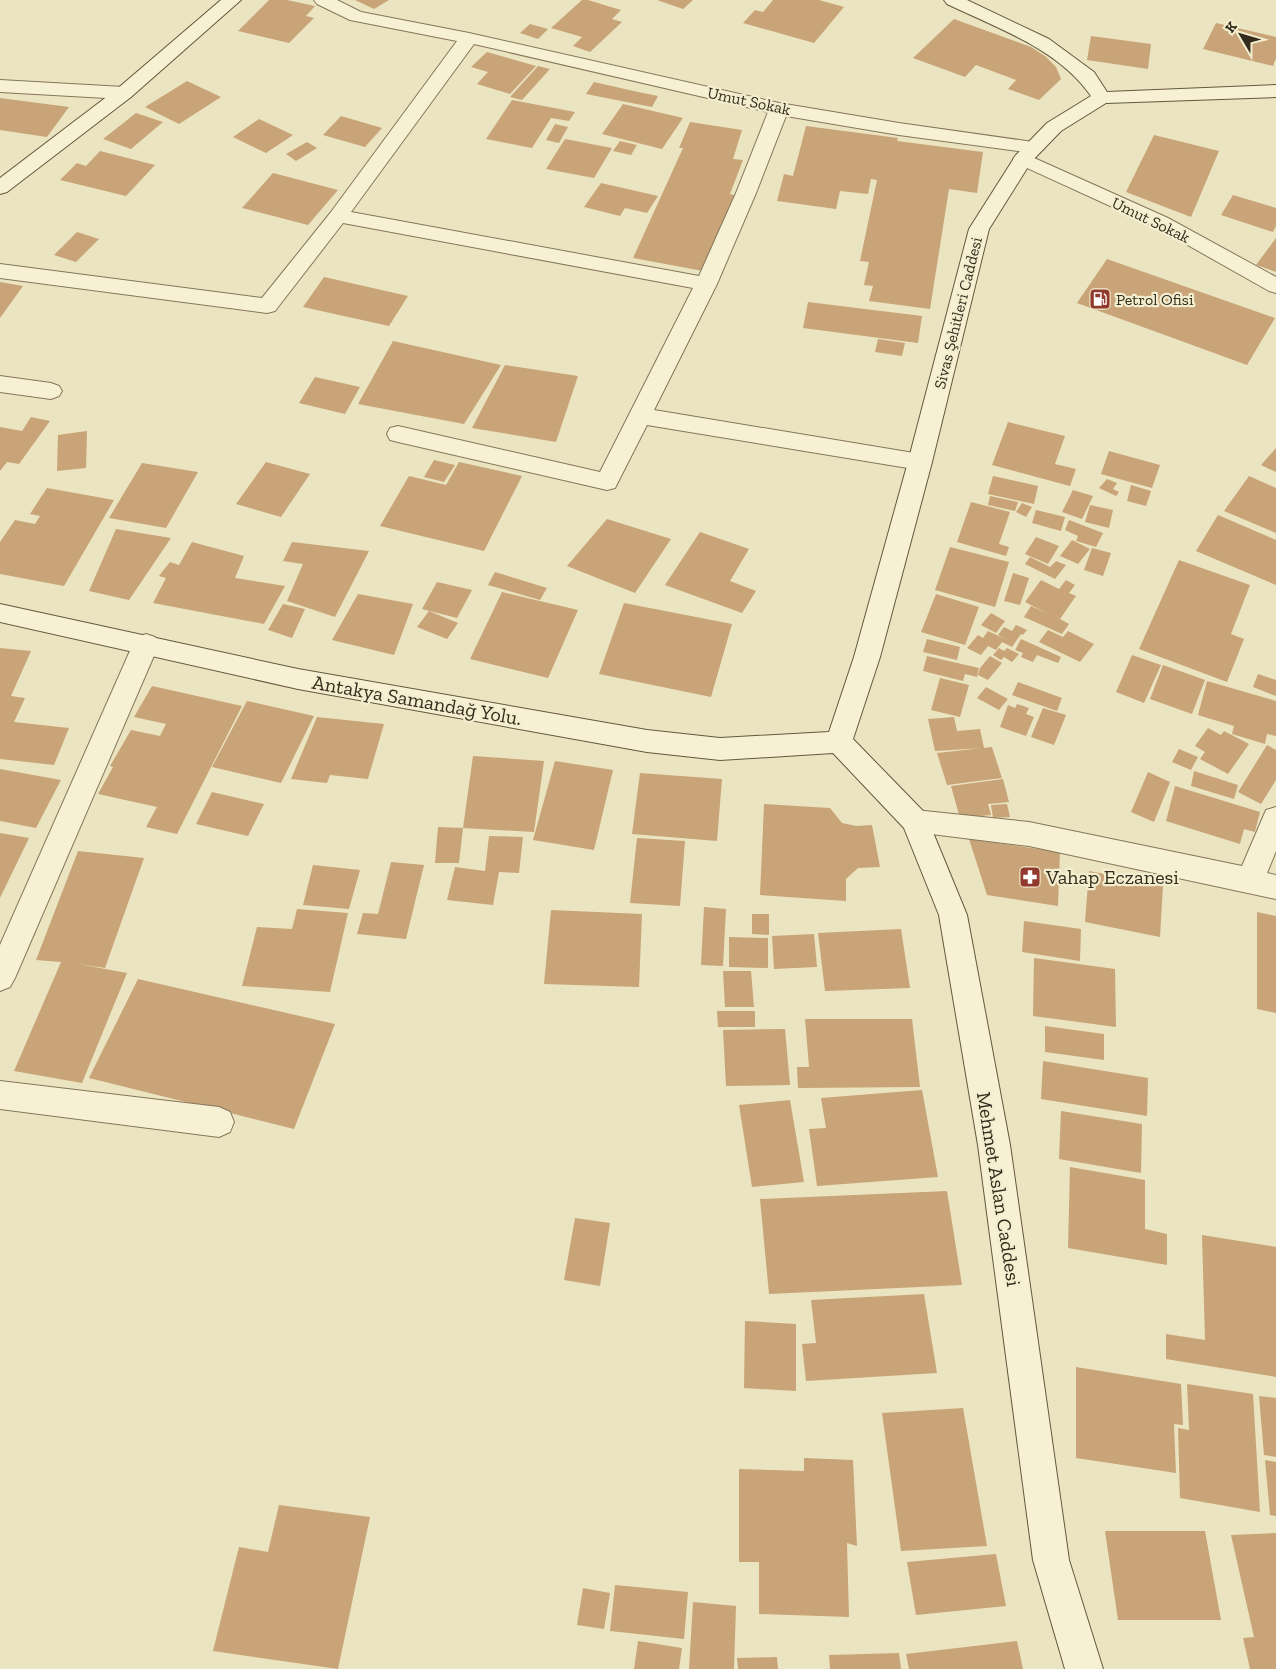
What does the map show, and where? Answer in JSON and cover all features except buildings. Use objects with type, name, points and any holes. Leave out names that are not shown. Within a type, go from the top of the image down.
[{"type":"street","points":[[0,188],[124,93],[232,0]]},
{"type":"street","name":"Umut Sokak","points":[[323,0],[356,16],[469,38],[779,108],[1028,153],[1161,222],[1276,286]]},
{"type":"street","points":[[953,0],[1043,43],[1087,76],[1102,98]]},
{"type":"street","points":[[0,271],[267,306],[338,216],[469,38]]},
{"type":"street","points":[[0,86],[124,93]]},
{"type":"street","name":"Sivas Şehitleri Caddesi","points":[[839,742],[867,657],[920,462],[979,229],[1028,153],[1054,127],[1102,98],[1276,91]]},
{"type":"street","points":[[398,434],[608,482],[706,284],[746,193],[779,108]]},
{"type":"street","points":[[338,216],[706,284]]},
{"type":"street","points":[[0,384],[51,391]]},
{"type":"street","points":[[641,416],[920,462]]},
{"type":"street","name":"Antakya Samandağ Yolu.","points":[[0,613],[298,679],[648,741],[720,749],[839,742]]},
{"type":"street","points":[[0,978],[146,644]]},
{"type":"street","name":"Mehmet Aslan Caddesi","points":[[839,742],[915,821],[953,915],[994,1146],[1051,1560],[1084,1669]]},
{"type":"street","points":[[915,821],[1029,834],[1263,884],[1276,818]]},
{"type":"street","points":[[0,1095],[219,1122]]},
{"type":"place","name":"Petrol Ofisi","points":[[1100,299]]},
{"type":"place","name":"Vahap Eczanesi","points":[[1030,877]]}]
